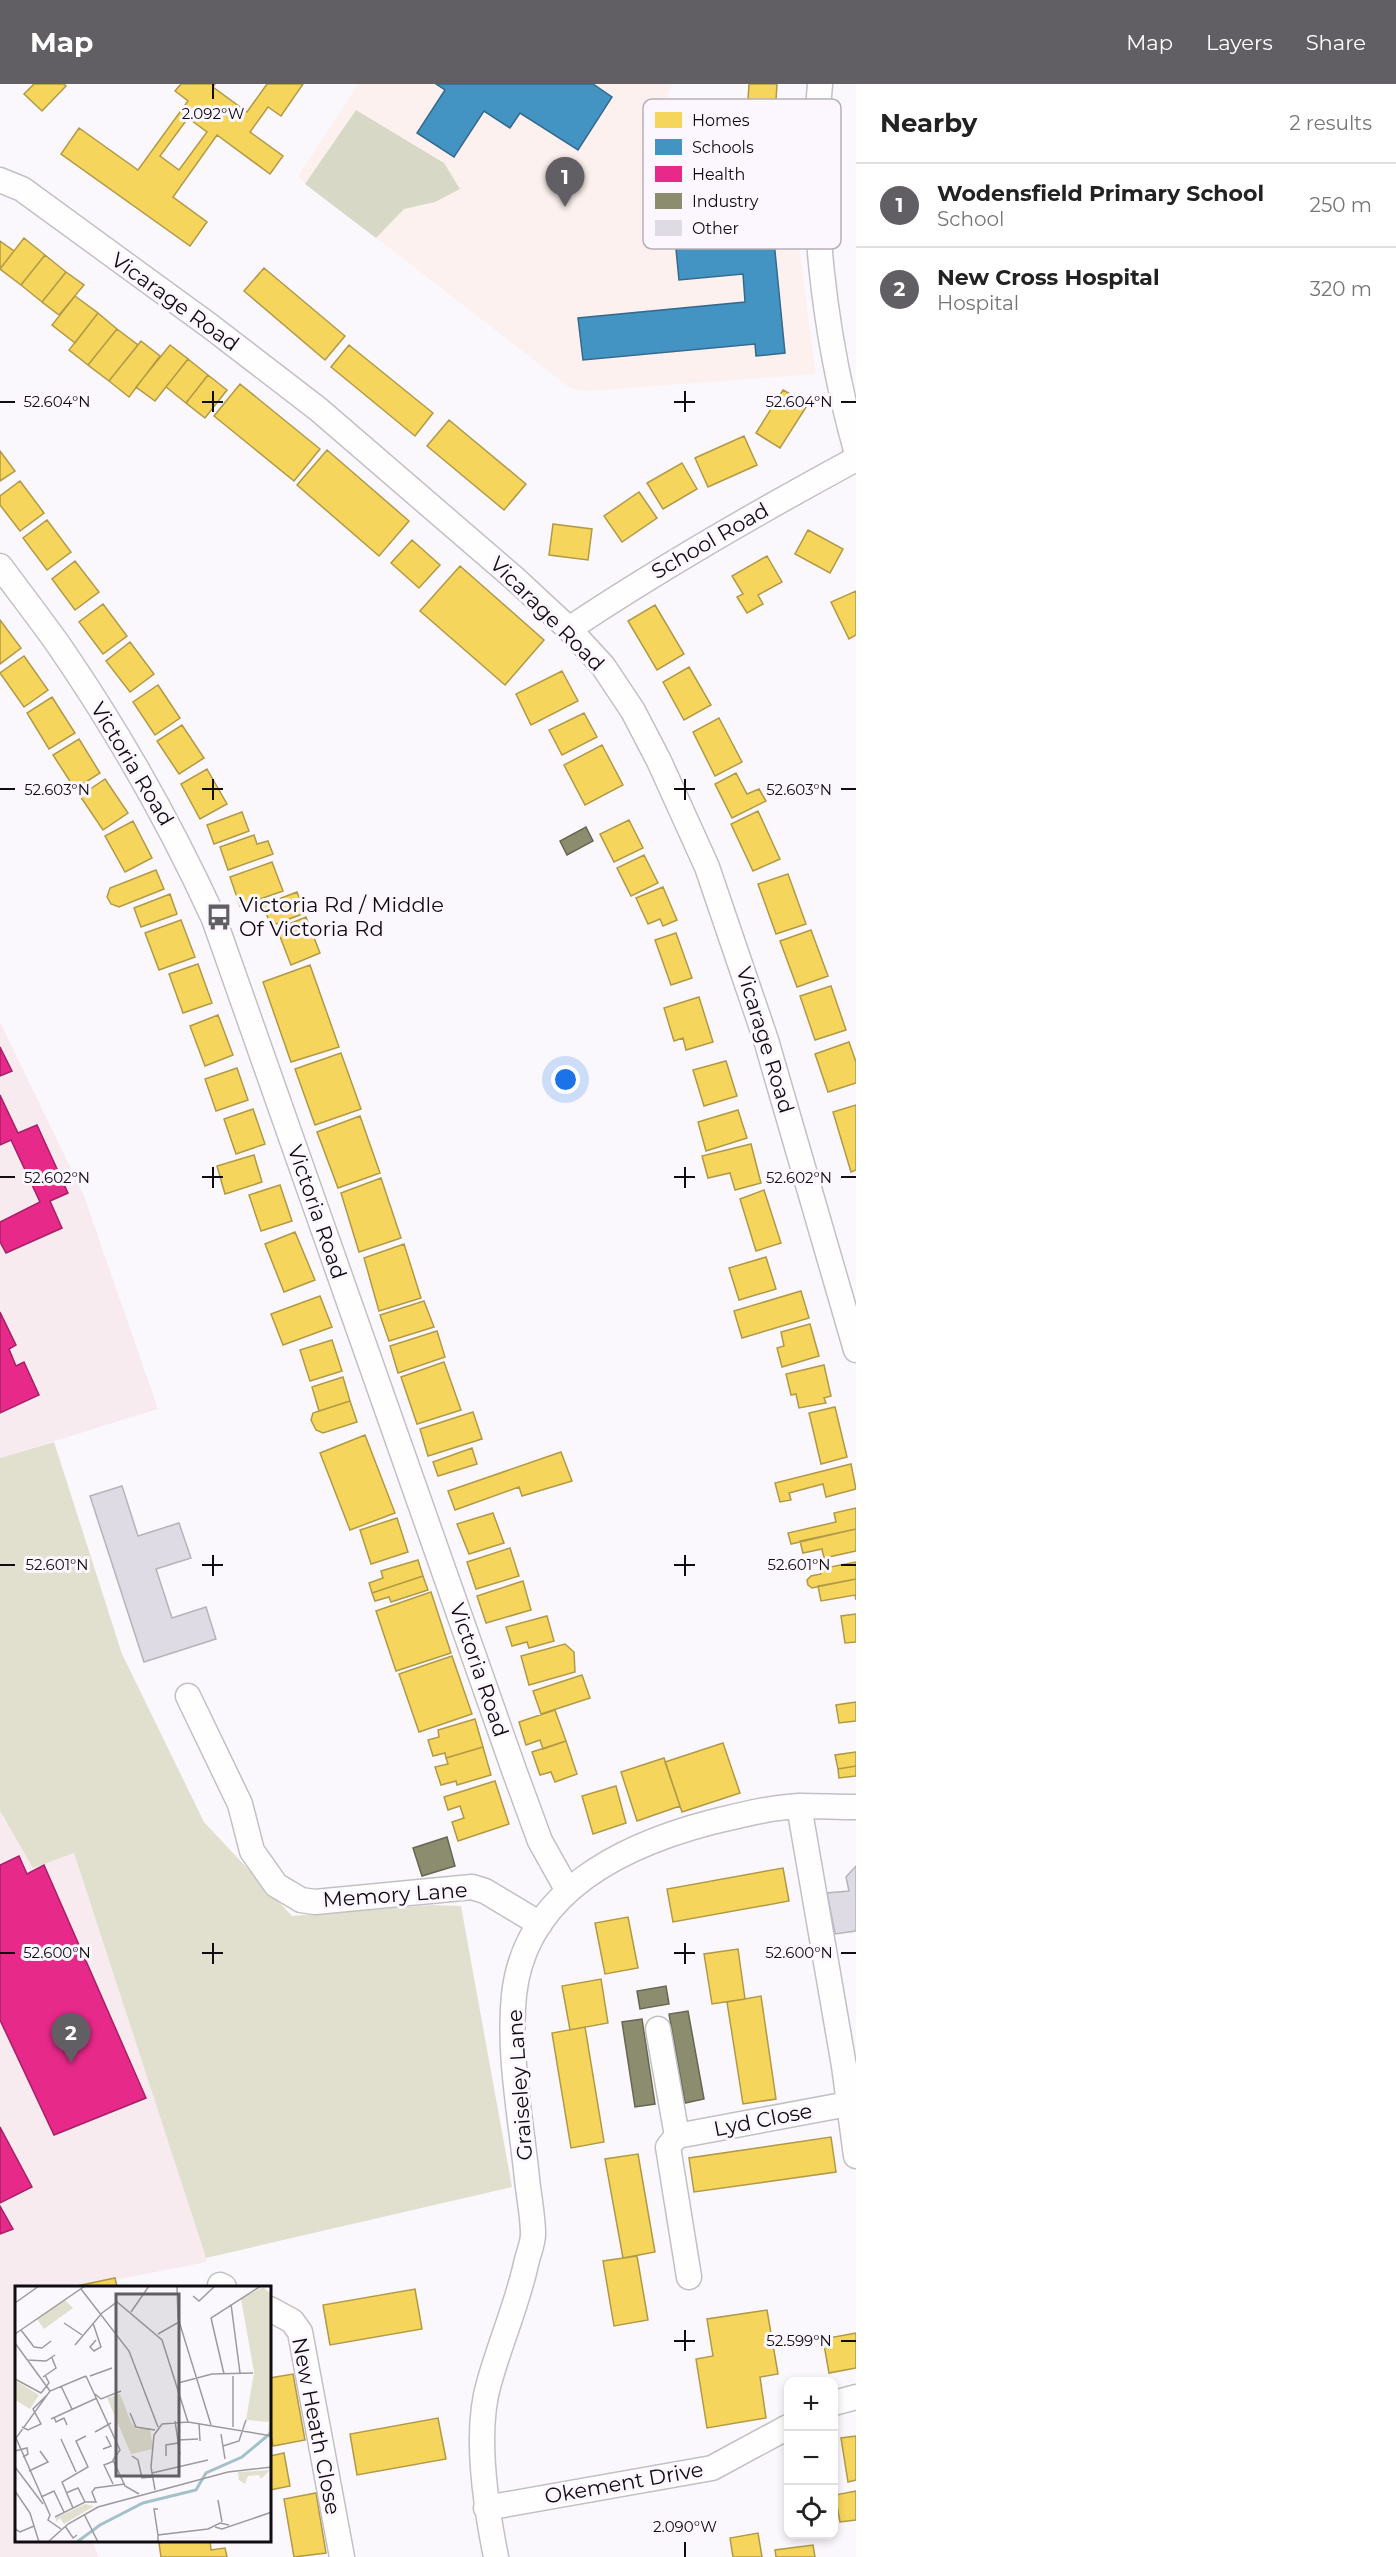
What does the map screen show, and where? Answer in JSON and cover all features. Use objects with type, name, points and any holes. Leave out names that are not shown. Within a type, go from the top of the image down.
[{"type":"street","points":[[820,84],[820,99]]},
{"type":"street","name":"Vicarage Road","points":[[0,180],[22,189],[232,342],[318,409],[514,578],[569,629],[603,666],[633,711],[683,809],[707,867],[848,1292],[856,1350]]},
{"type":"street","points":[[821,249],[825,305],[845,411],[856,450]]},
{"type":"street","name":"School Road","points":[[569,629],[636,584],[726,530],[856,459]]},
{"type":"street","name":"Victoria Road","points":[[0,566],[60,647],[104,715],[183,851],[214,919],[521,1791],[540,1841],[568,1891]]},
{"type":"street","name":"Memory Lane","points":[[188,1696],[240,1804],[252,1851],[276,1885],[301,1900],[315,1902],[472,1887],[485,1891],[540,1924]]},
{"type":"street","points":[[799,1806],[850,2065],[848,2103],[856,2156]]},
{"type":"street","name":"Graiseley Lane","points":[[496,2557],[486,2508],[482,2439],[488,2386],[519,2295],[533,2235],[513,2038],[514,1993],[527,1948],[540,1924],[568,1891],[601,1865],[650,1842],[691,1827],[739,1815],[799,1806],[856,1807]]},
{"type":"street","points":[[658,2029],[677,2136],[668,2147],[689,2277]]},
{"type":"street","name":"Lyd Close","points":[[677,2136],[848,2103]]},
{"type":"street","name":"New Heath Close","points":[[272,2310],[292,2321],[300,2332],[342,2557]]},
{"type":"street","points":[[838,2402],[856,2397]]},
{"type":"street","name":"Okement Drive","points":[[486,2508],[712,2468],[784,2430]]},
{"type":"shaded area","points":[[358,84],[672,84],[667,99],[643,99],[643,249],[799,249],[816,374],[588,391],[570,388],[298,177]]},
{"type":"shaded area","points":[[0,1022],[84,1196],[158,1409],[0,1458]]},
{"type":"shaded area","points":[[0,1811],[6,1823],[74,1853],[207,2262],[84,2286],[15,2286],[15,2542],[92,2542],[99,2557],[0,2557]]},
{"type":"green space","points":[[356,110],[444,163],[460,189],[435,202],[404,209],[376,238],[305,184]]},
{"type":"green space","points":[[54,1442],[122,1654],[204,1822],[292,1916],[432,1905],[461,1906],[512,2187],[206,2258],[74,1853],[33,1868],[0,1811],[0,1458]]},
{"type":"building: Homes","points":[[34,84],[64,84],[66,86],[42,111],[24,94]]},
{"type":"building: Homes","points":[[181,84],[215,84],[213,87],[247,112],[267,84],[303,84],[281,116],[268,107],[250,132],[283,156],[270,174],[217,135],[173,197],[207,222],[190,246],[61,154],[79,128],[138,170],[188,101],[175,91]],"holes":[[[188,118],[207,132],[179,170],[160,156]]]},
{"type":"building: Homes","points":[[749,84],[777,84],[776,99],[748,99]]},
{"type":"building: Homes","points":[[24,238],[45,255],[21,285],[0,269]]},
{"type":"building: Homes","points":[[0,241],[14,251],[0,269]]},
{"type":"building: Homes","points":[[45,255],[66,272],[42,302],[21,285]]},
{"type":"building: Homes","points":[[264,268],[345,336],[325,360],[244,291]]},
{"type":"building: Homes","points":[[66,272],[84,285],[59,315],[42,302]]},
{"type":"building: Homes","points":[[75,296],[98,313],[75,343],[52,325]]},
{"type":"building: Homes","points":[[98,313],[117,329],[88,365],[69,350]]},
{"type":"building: Homes","points":[[117,329],[138,345],[109,381],[88,365]]},
{"type":"building: Homes","points":[[141,341],[160,356],[129,397],[109,381]]},
{"type":"building: Homes","points":[[170,345],[188,359],[155,401],[136,387]]},
{"type":"building: Homes","points":[[349,345],[433,413],[415,436],[331,367]]},
{"type":"building: Homes","points":[[188,359],[208,375],[186,403],[166,387]]},
{"type":"building: Homes","points":[[208,375],[227,390],[205,418],[186,403]]},
{"type":"building: Homes","points":[[240,384],[320,449],[294,481],[214,416]]},
{"type":"building: Homes","points":[[783,390],[808,404],[780,448],[756,433]]},
{"type":"building: Homes","points":[[449,420],[526,484],[504,510],[427,446]]},
{"type":"building: Homes","points":[[744,436],[757,465],[708,487],[695,458]]},
{"type":"building: Homes","points":[[327,450],[409,521],[379,556],[297,485]]},
{"type":"building: Homes","points":[[0,451],[15,471],[0,481]]},
{"type":"building: Homes","points":[[682,463],[697,489],[663,509],[647,483]]},
{"type":"building: Homes","points":[[20,481],[44,513],[20,531],[0,505],[0,496]]},
{"type":"building: Homes","points":[[639,492],[657,518],[622,542],[604,516]]},
{"type":"building: Homes","points":[[47,520],[71,552],[47,570],[23,538]]},
{"type":"building: Homes","points":[[553,524],[592,529],[588,560],[549,555]]},
{"type":"building: Homes","points":[[808,530],[843,549],[830,573],[795,554]]},
{"type":"building: Homes","points":[[412,540],[440,565],[419,588],[391,563]]},
{"type":"building: Homes","points":[[767,556],[782,582],[758,595],[763,604],[747,613],[737,597],[743,594],[732,576]]},
{"type":"building: Homes","points":[[75,561],[99,592],[75,610],[52,579]]},
{"type":"building: Homes","points":[[460,566],[544,640],[505,685],[420,611]]},
{"type":"building: Homes","points":[[856,591],[856,635],[849,639],[831,602]]},
{"type":"building: Homes","points":[[103,604],[127,636],[103,654],[79,622]]},
{"type":"building: Homes","points":[[655,605],[684,654],[657,670],[628,621]]},
{"type":"building: Homes","points":[[0,620],[21,648],[0,664]]},
{"type":"building: Homes","points":[[130,642],[154,674],[130,692],[106,661]]},
{"type":"building: Homes","points":[[24,656],[48,690],[24,707],[0,673]]},
{"type":"building: Homes","points":[[689,667],[711,705],[684,720],[663,682]]},
{"type":"building: Homes","points":[[562,671],[578,701],[531,725],[516,694]]},
{"type":"building: Homes","points":[[158,685],[180,718],[155,735],[133,702]]},
{"type":"building: Homes","points":[[52,697],[75,733],[49,749],[27,713]]},
{"type":"building: Homes","points":[[584,713],[597,737],[562,755],[549,730]]},
{"type":"building: Homes","points":[[719,718],[742,762],[715,776],[693,732]]},
{"type":"building: Homes","points":[[182,725],[204,758],[179,774],[157,741]]},
{"type":"building: Homes","points":[[79,739],[100,773],[75,789],[53,755]]},
{"type":"building: Homes","points":[[602,745],[623,785],[585,805],[564,765]]},
{"type":"building: Homes","points":[[207,769],[227,804],[200,819],[181,784]]},
{"type":"building: Homes","points":[[736,773],[747,794],[759,789],[766,801],[732,818],[715,784]]},
{"type":"building: Homes","points":[[105,779],[128,813],[103,830],[80,796]]},
{"type":"building: Homes","points":[[758,811],[780,859],[753,871],[731,824]]},
{"type":"building: Homes","points":[[242,812],[249,831],[214,844],[207,825]]},
{"type":"building: Homes","points":[[629,820],[643,848],[614,862],[600,834]]},
{"type":"building: Homes","points":[[133,821],[152,858],[125,872],[105,836]]},
{"type":"building: Homes","points":[[254,835],[257,844],[268,841],[273,854],[228,870],[220,847]]},
{"type":"building: Homes","points":[[644,855],[658,883],[631,896],[617,868]]},
{"type":"building: Homes","points":[[272,862],[283,891],[240,906],[230,877]]},
{"type":"building: Homes","points":[[156,870],[164,889],[119,907],[111,904],[107,897],[110,888]]},
{"type":"building: Homes","points":[[788,874],[806,924],[776,934],[758,884]]},
{"type":"building: Homes","points":[[663,887],[677,920],[663,926],[660,919],[648,924],[636,898]]},
{"type":"building: Homes","points":[[297,892],[305,913],[271,926],[263,905]]},
{"type":"building: Homes","points":[[170,894],[177,914],[141,927],[134,908]]},
{"type":"building: Homes","points":[[306,917],[320,953],[291,965],[277,929]]},
{"type":"building: Homes","points":[[181,920],[195,957],[159,970],[145,933]]},
{"type":"building: Homes","points":[[811,930],[828,976],[797,987],[780,941]]},
{"type":"building: Homes","points":[[676,933],[692,978],[671,985],[655,940]]},
{"type":"building: Homes","points":[[198,964],[212,1003],[183,1013],[169,974]]},
{"type":"building: Homes","points":[[310,965],[339,1047],[291,1062],[263,982]]},
{"type":"building: Homes","points":[[831,986],[846,1030],[815,1040],[800,996]]},
{"type":"building: Homes","points":[[699,997],[713,1042],[686,1050],[683,1038],[674,1041],[664,1008]]},
{"type":"building: Homes","points":[[218,1015],[233,1055],[205,1066],[190,1026]]},
{"type":"building: Homes","points":[[849,1042],[856,1062],[856,1083],[828,1092],[815,1054]]},
{"type":"building: Homes","points":[[341,1053],[361,1109],[315,1125],[295,1069]]},
{"type":"building: Homes","points":[[726,1061],[737,1096],[704,1106],[693,1070]]},
{"type":"building: Homes","points":[[237,1068],[248,1100],[216,1111],[205,1079]]},
{"type":"building: Homes","points":[[856,1105],[856,1170],[851,1172],[833,1112]]},
{"type":"building: Homes","points":[[253,1109],[265,1144],[236,1154],[224,1119]]},
{"type":"building: Homes","points":[[738,1110],[747,1138],[706,1151],[698,1122]]},
{"type":"building: Homes","points":[[360,1116],[380,1173],[338,1188],[317,1132]]},
{"type":"building: Homes","points":[[751,1144],[761,1183],[735,1190],[730,1173],[708,1178],[702,1156]]},
{"type":"building: Homes","points":[[254,1155],[262,1182],[225,1194],[217,1166]]},
{"type":"building: Homes","points":[[381,1178],[401,1238],[359,1252],[341,1193]]},
{"type":"building: Homes","points":[[280,1185],[292,1221],[261,1231],[249,1195]]},
{"type":"building: Homes","points":[[764,1190],[781,1243],[756,1251],[740,1199]]},
{"type":"building: Homes","points":[[295,1232],[315,1280],[284,1292],[265,1244]]},
{"type":"building: Homes","points":[[404,1244],[421,1298],[379,1311],[364,1258]]},
{"type":"building: Homes","points":[[766,1257],[776,1289],[739,1300],[729,1268]]},
{"type":"building: Homes","points":[[801,1291],[809,1318],[742,1338],[734,1311]]},
{"type":"building: Homes","points":[[320,1296],[332,1327],[283,1345],[271,1314]]},
{"type":"building: Homes","points":[[424,1301],[434,1327],[389,1341],[380,1315]]},
{"type":"building: Homes","points":[[810,1324],[819,1356],[782,1367],[777,1348],[784,1346],[781,1332]]},
{"type":"building: Homes","points":[[437,1331],[445,1357],[398,1373],[390,1346]]},
{"type":"building: Homes","points":[[332,1340],[342,1371],[310,1381],[300,1350]]},
{"type":"building: Homes","points":[[444,1362],[461,1410],[417,1424],[401,1377]]},
{"type":"building: Homes","points":[[824,1365],[831,1396],[824,1398],[826,1403],[799,1408],[796,1394],[791,1395],[786,1374]]},
{"type":"building: Homes","points":[[343,1377],[350,1401],[319,1411],[312,1387]]},
{"type":"building: Homes","points":[[350,1401],[357,1422],[323,1433],[316,1430],[311,1420],[313,1413]]},
{"type":"building: Homes","points":[[835,1407],[847,1457],[821,1464],[809,1413]]},
{"type":"building: Homes","points":[[473,1412],[482,1439],[428,1456],[420,1429]]},
{"type":"building: Homes","points":[[365,1435],[395,1513],[350,1530],[320,1453]]},
{"type":"building: Homes","points":[[472,1448],[477,1464],[438,1476],[433,1462]]},
{"type":"building: Homes","points":[[561,1452],[572,1481],[522,1496],[519,1487],[455,1510],[448,1491]]},
{"type":"building: Homes","points":[[851,1464],[856,1489],[826,1497],[823,1484],[789,1493],[791,1500],[780,1502],[775,1483]]},
{"type":"building: Homes","points":[[856,1508],[856,1529],[791,1544],[788,1533],[836,1522],[834,1513]]},
{"type":"building: Homes","points":[[493,1513],[504,1543],[469,1554],[457,1524]]},
{"type":"building: Homes","points":[[397,1518],[408,1552],[371,1564],[360,1530]]},
{"type":"building: Homes","points":[[856,1529],[856,1551],[824,1558],[822,1549],[803,1553],[800,1541]]},
{"type":"building: Homes","points":[[510,1548],[519,1576],[476,1589],[467,1562]]},
{"type":"building: Homes","points":[[418,1560],[423,1576],[372,1593],[369,1583],[383,1578],[381,1571]]},
{"type":"building: Homes","points":[[856,1562],[856,1579],[812,1588],[808,1585],[807,1580],[811,1576],[821,1574],[820,1569]]},
{"type":"building: Homes","points":[[423,1576],[428,1590],[391,1602],[389,1597],[375,1601],[372,1593]]},
{"type":"building: Homes","points":[[856,1579],[856,1600],[855,1595],[821,1601],[818,1586]]},
{"type":"building: Homes","points":[[523,1581],[531,1610],[486,1623],[477,1596]]},
{"type":"building: Homes","points":[[431,1592],[451,1653],[396,1671],[376,1611]]},
{"type":"building: Homes","points":[[856,1614],[856,1642],[845,1643],[841,1616]]},
{"type":"building: Homes","points":[[547,1616],[554,1641],[529,1648],[527,1642],[512,1646],[506,1627]]},
{"type":"building: Homes","points":[[565,1644],[574,1652],[575,1672],[529,1685],[521,1656]]},
{"type":"building: Homes","points":[[452,1656],[472,1714],[419,1732],[399,1674]]},
{"type":"building: Homes","points":[[582,1675],[590,1698],[541,1714],[533,1691]]},
{"type":"building: Homes","points":[[856,1702],[856,1721],[839,1723],[836,1705]]},
{"type":"building: Homes","points":[[555,1710],[566,1741],[543,1749],[540,1740],[526,1745],[519,1722]]},
{"type":"building: Homes","points":[[475,1719],[483,1747],[446,1758],[445,1753],[433,1756],[428,1740],[439,1737],[438,1730]]},
{"type":"building: Homes","points":[[566,1741],[577,1774],[555,1782],[551,1772],[540,1775],[532,1752]]},
{"type":"building: Homes","points":[[723,1743],[740,1793],[682,1812],[665,1762]]},
{"type":"building: Homes","points":[[483,1747],[491,1775],[457,1785],[456,1781],[441,1785],[435,1767],[448,1764],[446,1758]]},
{"type":"building: Homes","points":[[856,1752],[856,1766],[838,1769],[835,1755]]},
{"type":"building: Homes","points":[[664,1758],[680,1806],[637,1821],[621,1772]]},
{"type":"building: Homes","points":[[856,1766],[856,1776],[839,1778],[838,1769]]},
{"type":"building: Homes","points":[[495,1781],[509,1824],[458,1841],[452,1822],[464,1818],[460,1806],[448,1810],[444,1797]]},
{"type":"building: Homes","points":[[616,1786],[626,1823],[593,1834],[582,1796]]},
{"type":"building: Homes","points":[[783,1868],[789,1901],[673,1922],[667,1889]]},
{"type":"building: Homes","points":[[628,1917],[638,1968],[605,1974],[595,1923]]},
{"type":"building: Homes","points":[[738,1949],[745,1999],[712,2004],[704,1954]]},
{"type":"building: Homes","points":[[601,1979],[608,2023],[570,2030],[562,1986]]},
{"type":"building: Homes","points":[[761,1996],[776,2099],[743,2104],[727,2002]]},
{"type":"building: Homes","points":[[585,2027],[604,2142],[571,2148],[552,2033]]},
{"type":"building: Homes","points":[[831,2137],[836,2172],[694,2192],[689,2158]]},
{"type":"building: Homes","points":[[638,2154],[655,2252],[623,2258],[605,2159]]},
{"type":"building: Homes","points":[[637,2256],[648,2320],[614,2326],[603,2261]]},
{"type":"building: Homes","points":[[115,2278],[117,2286],[77,2286]]},
{"type":"building: Homes","points":[[415,2289],[422,2329],[330,2345],[323,2305]]},
{"type":"building: Homes","points":[[767,2310],[778,2374],[760,2377],[766,2418],[707,2428],[696,2359],[713,2356],[707,2319]]},
{"type":"building: Homes","points":[[856,2333],[856,2368],[829,2373],[823,2339]]},
{"type":"building: Homes","points":[[293,2374],[305,2440],[273,2446],[272,2378]]},
{"type":"building: Homes","points":[[438,2418],[446,2459],[357,2475],[350,2434]]},
{"type":"building: Homes","points":[[856,2436],[856,2480],[848,2482],[841,2438]]},
{"type":"building: Homes","points":[[284,2453],[290,2486],[272,2490],[272,2456]]},
{"type":"building: Homes","points":[[856,2491],[856,2520],[840,2522],[838,2494]]},
{"type":"building: Homes","points":[[316,2493],[326,2553],[294,2557],[284,2499]]},
{"type":"building: Homes","points":[[758,2533],[762,2557],[733,2557],[730,2538]]},
{"type":"building: Homes","points":[[210,2542],[211,2550],[225,2548],[227,2557],[161,2557],[159,2543]]},
{"type":"building: Homes","points":[[813,2545],[815,2557],[776,2557],[775,2550]]},
{"type":"building: Schools","points":[[436,84],[593,84],[612,97],[578,150],[520,113],[510,128],[484,111],[454,157],[417,133],[445,90]]},
{"type":"building: Schools","points":[[676,249],[775,249],[785,353],[756,356],[755,344],[583,360],[578,318],[745,302],[743,274],[679,280]]},
{"type":"building: Health","points":[[0,1047],[12,1071],[0,1076]]},
{"type":"building: Health","points":[[0,1095],[18,1133],[37,1125],[68,1193],[50,1201],[62,1228],[6,1253],[0,1242],[0,1222],[40,1202],[11,1140],[0,1145]]},
{"type":"building: Health","points":[[0,1312],[16,1345],[9,1349],[16,1366],[24,1362],[39,1395],[0,1413]]},
{"type":"building: Health","points":[[19,1856],[27,1874],[44,1865],[146,2098],[54,2135],[0,2020],[0,1865]]},
{"type":"building: Health","points":[[0,2127],[32,2187],[0,2203]]},
{"type":"building: Health","points":[[0,2206],[13,2229],[0,2234]]},
{"type":"building: Industry","points":[[586,827],[593,841],[567,855],[560,841]]},
{"type":"building: Industry","points":[[447,1837],[455,1866],[422,1876],[413,1848]]},
{"type":"building: Industry","points":[[666,1986],[669,2004],[640,2009],[637,1991]]},
{"type":"building: Industry","points":[[688,2011],[704,2099],[685,2103],[669,2014]]},
{"type":"building: Industry","points":[[642,2019],[655,2104],[635,2107],[622,2022]]},
{"type":"building: Other","points":[[122,1486],[138,1536],[179,1523],[191,1558],[156,1569],[172,1618],[206,1607],[216,1639],[144,1662],[90,1496]]},
{"type":"building: Other","points":[[856,1866],[856,1931],[835,1934],[827,1893],[849,1891],[846,1877]]},
{"type":"place","name":"Wodensfield Primary School","points":[[565,207]]},
{"type":"place","name":"Victoria Rd / Middle Of Victoria Rd","points":[[219,917]]},
{"type":"place","name":"New Cross Hospital","points":[[71,2063]]}]
